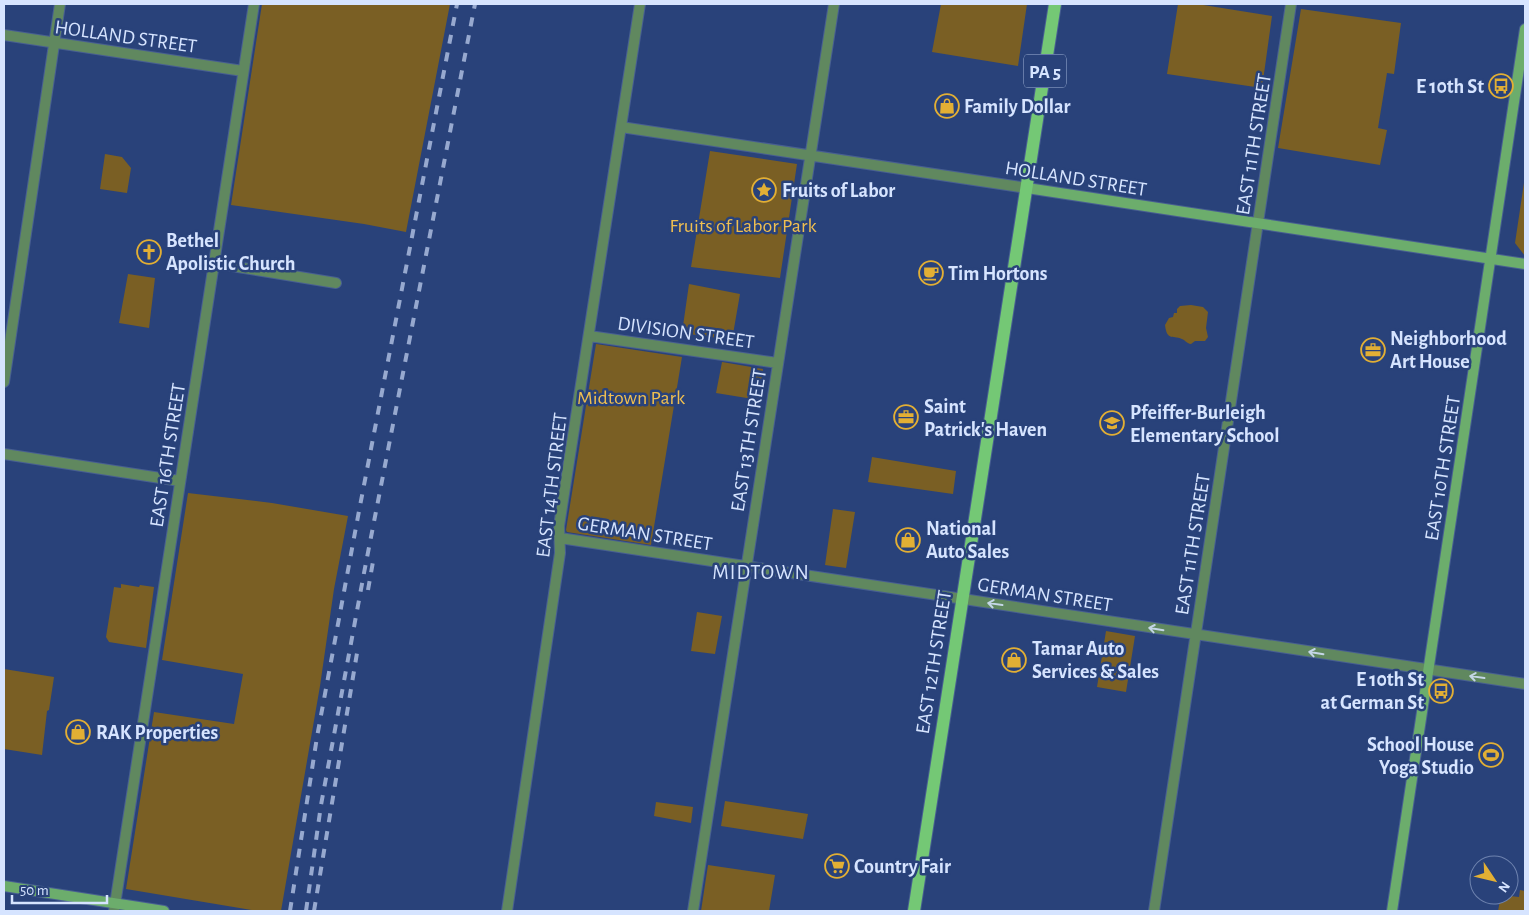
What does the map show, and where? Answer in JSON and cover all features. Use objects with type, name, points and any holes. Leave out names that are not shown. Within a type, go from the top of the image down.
[{"type":"main road","name":"EAST 12TH STREET","points":[[914,911],[1055,4]]},
{"type":"street","points":[[4,382],[60,4]]},
{"type":"street","name":"EAST 16TH STREET","points":[[115,907],[254,4]]},
{"type":"street","name":"EAST 14TH STREET","points":[[508,911],[558,563],[559,526],[640,4]]},
{"type":"street","name":"EAST 13TH STREET","points":[[693,911],[834,4]]},
{"type":"street","name":"EAST 11TH STREET","points":[[1154,911],[1291,4]]},
{"type":"street","name":"EAST 10TH STREET","points":[[1392,911],[1525,29]]},
{"type":"street","name":"HOLLAND STREET","points":[[4,35],[243,71]]},
{"type":"street","name":"HOLLAND STREET","points":[[621,127],[1525,264]]},
{"type":"street","points":[[214,263],[336,283]]},
{"type":"street","name":"DIVISION STREET","points":[[589,336],[778,363]]},
{"type":"street","points":[[4,454],[180,481]]},
{"type":"street","name":"GERMAN STREET","points":[[560,538],[1525,684]]},
{"type":"street","points":[[4,886],[115,907],[164,911]]},
{"type":"green space","points":[[262,4],[450,4],[406,232],[364,224],[231,205]]},
{"type":"green space","points":[[941,4],[1027,4],[1018,66],[932,52]]},
{"type":"green space","points":[[1178,4],[1197,4],[1272,16],[1262,88],[1167,74]]},
{"type":"green space","points":[[1301,9],[1401,23],[1394,74],[1387,73],[1378,128],[1387,130],[1380,165],[1278,148]]},
{"type":"green space","name":"Fruits of Labor Park","points":[[710,151],[797,164],[780,278],[691,267]]},
{"type":"green space","points":[[105,154],[122,157],[131,168],[127,193],[100,189]]},
{"type":"green space","points":[[1525,176],[1525,256],[1515,243]]},
{"type":"green space","points":[[128,274],[155,278],[149,328],[119,323]]},
{"type":"green space","points":[[689,284],[740,294],[732,340],[682,333]]},
{"type":"green space","points":[[1180,306],[1203,307],[1208,312],[1206,328],[1208,337],[1205,341],[1195,341],[1191,344],[1180,338],[1169,336],[1165,325],[1169,318],[1173,317],[1174,313],[1177,313],[1177,309]]},
{"type":"green space","name":"Midtown Park","points":[[596,344],[682,357],[651,545],[567,532],[566,530]]},
{"type":"green space","points":[[722,362],[763,369],[759,400],[716,393]]},
{"type":"green space","points":[[872,457],[956,471],[953,494],[868,482]]},
{"type":"green space","points":[[188,493],[272,503],[348,516],[334,589],[320,686],[281,911],[257,911],[126,889],[154,712],[234,724],[243,674],[162,660]]},
{"type":"green space","points":[[833,509],[855,512],[846,568],[825,565]]},
{"type":"green space","points":[[121,584],[154,587],[146,648],[109,642],[106,637],[114,587],[121,588]]},
{"type":"green space","points":[[697,612],[722,616],[715,654],[691,651]]},
{"type":"green space","points":[[1106,631],[1135,636],[1126,692],[1097,687]]},
{"type":"green space","points":[[4,669],[54,677],[49,710],[47,711],[42,755],[4,749]]},
{"type":"green space","points":[[725,801],[808,814],[803,839],[721,826]]},
{"type":"green space","points":[[656,802],[693,807],[691,823],[654,816]]},
{"type":"green space","points":[[708,865],[775,875],[769,911],[701,911]]},
{"type":"green space","points":[[1520,890],[1525,891],[1525,911],[1498,911],[1499,905],[1519,905]]},
{"type":"railway","points":[[290,911],[317,737],[457,4]]},
{"type":"railway","points":[[306,911],[321,805],[364,573],[475,4]]},
{"type":"railway","points":[[368,590],[374,556]]},
{"type":"railway","points":[[314,911],[358,647]]},
{"type":"place","name":"E 10th St","points":[[1501,86]]},
{"type":"place","name":"Family Dollar","points":[[947,106]]},
{"type":"place","name":"Fruits of Labor","points":[[764,190]]},
{"type":"place","name":"Bethel Apolistic Church","points":[[149,252]]},
{"type":"place","name":"Tim Hortons","points":[[931,273]]},
{"type":"place","name":"Neighborhood Art House","points":[[1373,350]]},
{"type":"place","name":"Saint Patrick's Haven","points":[[906,417]]},
{"type":"place","name":"Pfeiffer-Burleigh Elementary School","points":[[1112,423]]},
{"type":"place","name":"National Auto Sales","points":[[908,540]]},
{"type":"place","name":"Tamar Auto Services & Sales","points":[[1014,660]]},
{"type":"place","name":"E 10th St at German St","points":[[1441,691]]},
{"type":"place","name":"RAK Properties","points":[[78,732]]},
{"type":"place","name":"School House Yoga Studio","points":[[1491,755]]},
{"type":"place","name":"Country Fair","points":[[837,866]]},
{"type":"district","name":"MIDTOWN","points":[[761,572]]}]
